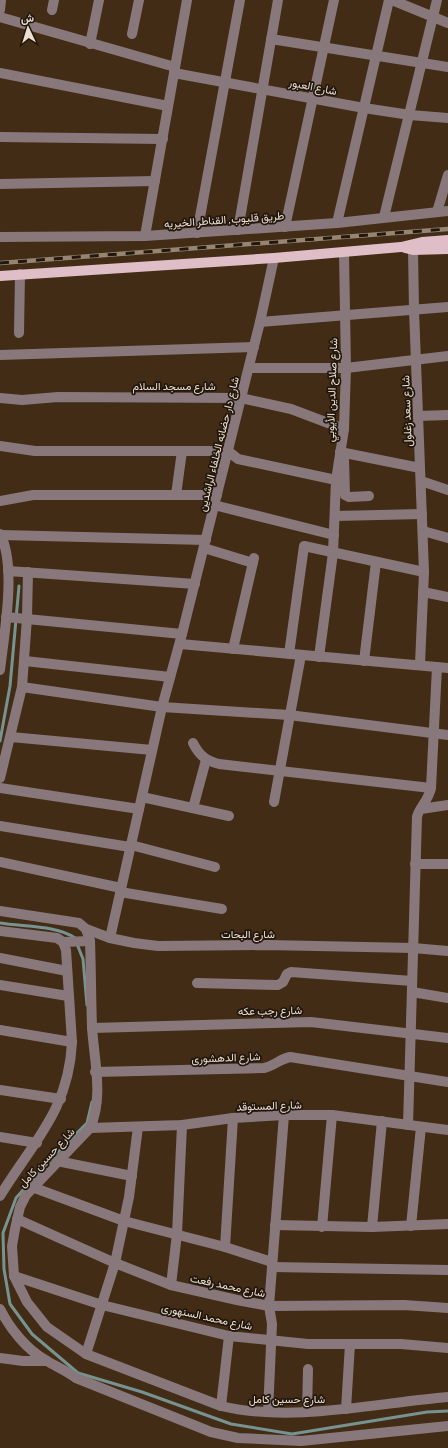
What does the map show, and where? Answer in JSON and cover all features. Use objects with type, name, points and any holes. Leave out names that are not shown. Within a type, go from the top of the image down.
[{"type":"main road","points":[[0,276],[344,253],[401,247],[422,242],[448,240]]},
{"type":"main road","points":[[401,247],[414,250],[448,249]]},
{"type":"street","points":[[0,10],[1,0]]},
{"type":"street","points":[[90,44],[99,0]]},
{"type":"street","points":[[132,34],[139,0]]},
{"type":"street","points":[[145,236],[187,0]]},
{"type":"street","points":[[197,232],[240,0]]},
{"type":"street","points":[[238,230],[278,0]]},
{"type":"street","points":[[285,227],[334,0]]},
{"type":"street","points":[[337,224],[376,56],[392,0],[448,23]]},
{"type":"street","points":[[384,217],[437,0]]},
{"type":"street","name":"شارع العبور","points":[[0,17],[175,70],[224,83],[263,88],[364,108],[410,115],[448,118]]},
{"type":"street","points":[[271,39],[448,67]]},
{"type":"street","points":[[0,73],[168,106]]},
{"type":"street","points":[[0,137],[162,139]]},
{"type":"street","points":[[437,212],[448,175]]},
{"type":"street","points":[[0,184],[155,181]]},
{"type":"street","name":"طريق قليوب, القناطر الخيريه","points":[[0,237],[145,236],[337,224],[384,217],[448,211]]},
{"type":"street","name":"شارع سعد زغلول","points":[[414,250],[414,310],[424,572],[420,664]]},
{"type":"street","name":"شارع صلاح الدين الأيوبي","points":[[319,656],[333,553],[336,480],[342,453],[344,429],[346,368],[344,253]]},
{"type":"street","name":"شارع دار حضانه الخلفاء الراشدين","points":[[110,938],[162,707],[181,639],[249,368],[274,258]]},
{"type":"street","points":[[19,333],[20,274]]},
{"type":"street","points":[[260,322],[448,307]]},
{"type":"street","points":[[0,355],[254,347]]},
{"type":"street","points":[[249,368],[346,368],[448,356]]},
{"type":"street","name":"شارع مسجد السلام","points":[[0,398],[22,400],[58,397],[241,398],[291,409],[344,429]]},
{"type":"street","points":[[418,416],[448,415]]},
{"type":"street","points":[[0,446],[35,451],[228,451],[238,459],[336,480]]},
{"type":"street","points":[[176,495],[182,451]]},
{"type":"street","points":[[369,496],[345,496],[342,453],[420,468]]},
{"type":"street","points":[[421,481],[448,490]]},
{"type":"street","points":[[0,500],[33,495],[176,495],[216,500],[334,535]]},
{"type":"street","points":[[335,516],[422,514]]},
{"type":"street","points":[[423,531],[448,538]]},
{"type":"street","points":[[0,670],[2,633],[6,617],[8,571],[6,547],[0,535],[205,544],[253,560],[233,649]]},
{"type":"street","points":[[289,654],[304,546],[424,572]]},
{"type":"street","points":[[364,661],[376,562]]},
{"type":"street","points":[[8,571],[195,584]]},
{"type":"street","points":[[0,778],[22,687],[25,662],[28,572]]},
{"type":"street","points":[[423,592],[448,597]]},
{"type":"street","points":[[6,617],[27,618],[181,639],[233,649],[364,661],[420,664],[448,668]]},
{"type":"street","points":[[274,802],[301,655]]},
{"type":"street","points":[[25,662],[170,677]]},
{"type":"street","points":[[408,1125],[417,817],[430,796],[437,667]]},
{"type":"street","points":[[22,687],[162,707],[289,715],[448,736]]},
{"type":"street","points":[[11,737],[152,750]]},
{"type":"street","points":[[194,743],[198,753],[206,760],[219,764],[431,788]]},
{"type":"street","points":[[193,808],[206,760]]},
{"type":"street","points":[[0,788],[139,809]]},
{"type":"street","points":[[142,797],[229,816]]},
{"type":"street","points":[[421,809],[448,806]]},
{"type":"street","points":[[0,826],[131,846],[215,866]]},
{"type":"street","points":[[0,862],[121,890],[222,909]]},
{"type":"street","points":[[416,864],[448,864]]},
{"type":"street","points":[[0,911],[74,922],[86,929]]},
{"type":"street","name":"شارع البحات","points":[[86,929],[110,938],[158,946],[268,945],[413,948],[448,951]]},
{"type":"street","name":"شارع حسين كامل","points":[[86,929],[90,941],[92,1028],[97,1103],[95,1116],[90,1128],[32,1187],[20,1207],[12,1246],[14,1276],[27,1302],[46,1327],[86,1354],[221,1406],[268,1412],[307,1411],[346,1409],[448,1397]]},
{"type":"street","points":[[0,931],[57,938],[63,942],[90,941]]},
{"type":"street","name":"شارع حسين كامل","points":[[0,1196],[37,1142],[61,1099],[69,1071],[72,1042],[66,950],[63,942]]},
{"type":"street","points":[[0,958],[67,971]]},
{"type":"street","points":[[197,983],[278,985],[283,982],[286,974],[291,972],[412,981]]},
{"type":"street","points":[[0,985],[68,996]]},
{"type":"street","points":[[412,992],[448,998]]},
{"type":"street","name":"شارع رجب عكه","points":[[92,1028],[311,1022],[411,1032],[448,1038]]},
{"type":"street","points":[[0,1030],[72,1042]]},
{"type":"street","name":"شارع الدهشورى","points":[[95,1072],[264,1068],[271,1066],[278,1060],[290,1057],[448,1082]]},
{"type":"street","points":[[0,1090],[61,1099]]},
{"type":"street","points":[[268,1412],[272,1341],[272,1324],[269,1306],[284,1115]]},
{"type":"street","name":"شارع المستوقد","points":[[90,1128],[182,1125],[233,1118],[284,1115],[332,1115],[448,1130]]},
{"type":"street","points":[[322,1227],[332,1115]]},
{"type":"street","points":[[225,1247],[233,1118]]},
{"type":"street","points":[[372,1227],[382,1121]]},
{"type":"street","points":[[171,1285],[177,1234],[182,1125]]},
{"type":"street","points":[[86,1354],[115,1263],[132,1176],[138,1127]]},
{"type":"street","points":[[411,1226],[421,1127]]},
{"type":"street","points":[[0,1137],[37,1142]]},
{"type":"street","points":[[57,1162],[132,1176]]},
{"type":"street","points":[[32,1187],[124,1221],[225,1247],[272,1264],[448,1270]]},
{"type":"street","name":"شارع محمد رفعت","points":[[17,1219],[115,1263],[171,1285],[200,1293],[269,1306],[396,1305],[448,1308]]},
{"type":"street","points":[[275,1225],[372,1227],[448,1224]]},
{"type":"street","name":"شارع محمد السنهورى","points":[[14,1276],[102,1305],[230,1336],[272,1341],[401,1344],[448,1348]]},
{"type":"street","points":[[0,1309],[14,1331],[31,1350],[47,1361],[63,1368],[76,1378],[211,1432],[238,1438],[301,1441],[448,1426]]},
{"type":"street","points":[[221,1406],[230,1336]]},
{"type":"street","points":[[346,1409],[350,1344]]},
{"type":"street","points":[[0,1358],[23,1361],[47,1361]]},
{"type":"street","points":[[307,1411],[308,1369]]},
{"type":"waterway","points":[[0,741],[10,686],[19,586]]},
{"type":"waterway","points":[[0,923],[39,927],[59,931],[75,938]]},
{"type":"waterway","points":[[77,944],[83,959],[87,1005]]},
{"type":"waterway","points":[[92,1102],[87,1123],[48,1162],[16,1198],[3,1233],[4,1269],[10,1304],[32,1334],[78,1373],[142,1392],[231,1424],[292,1434],[427,1412],[448,1411]]},
{"type":"railway","points":[[0,263],[448,229]]}]
